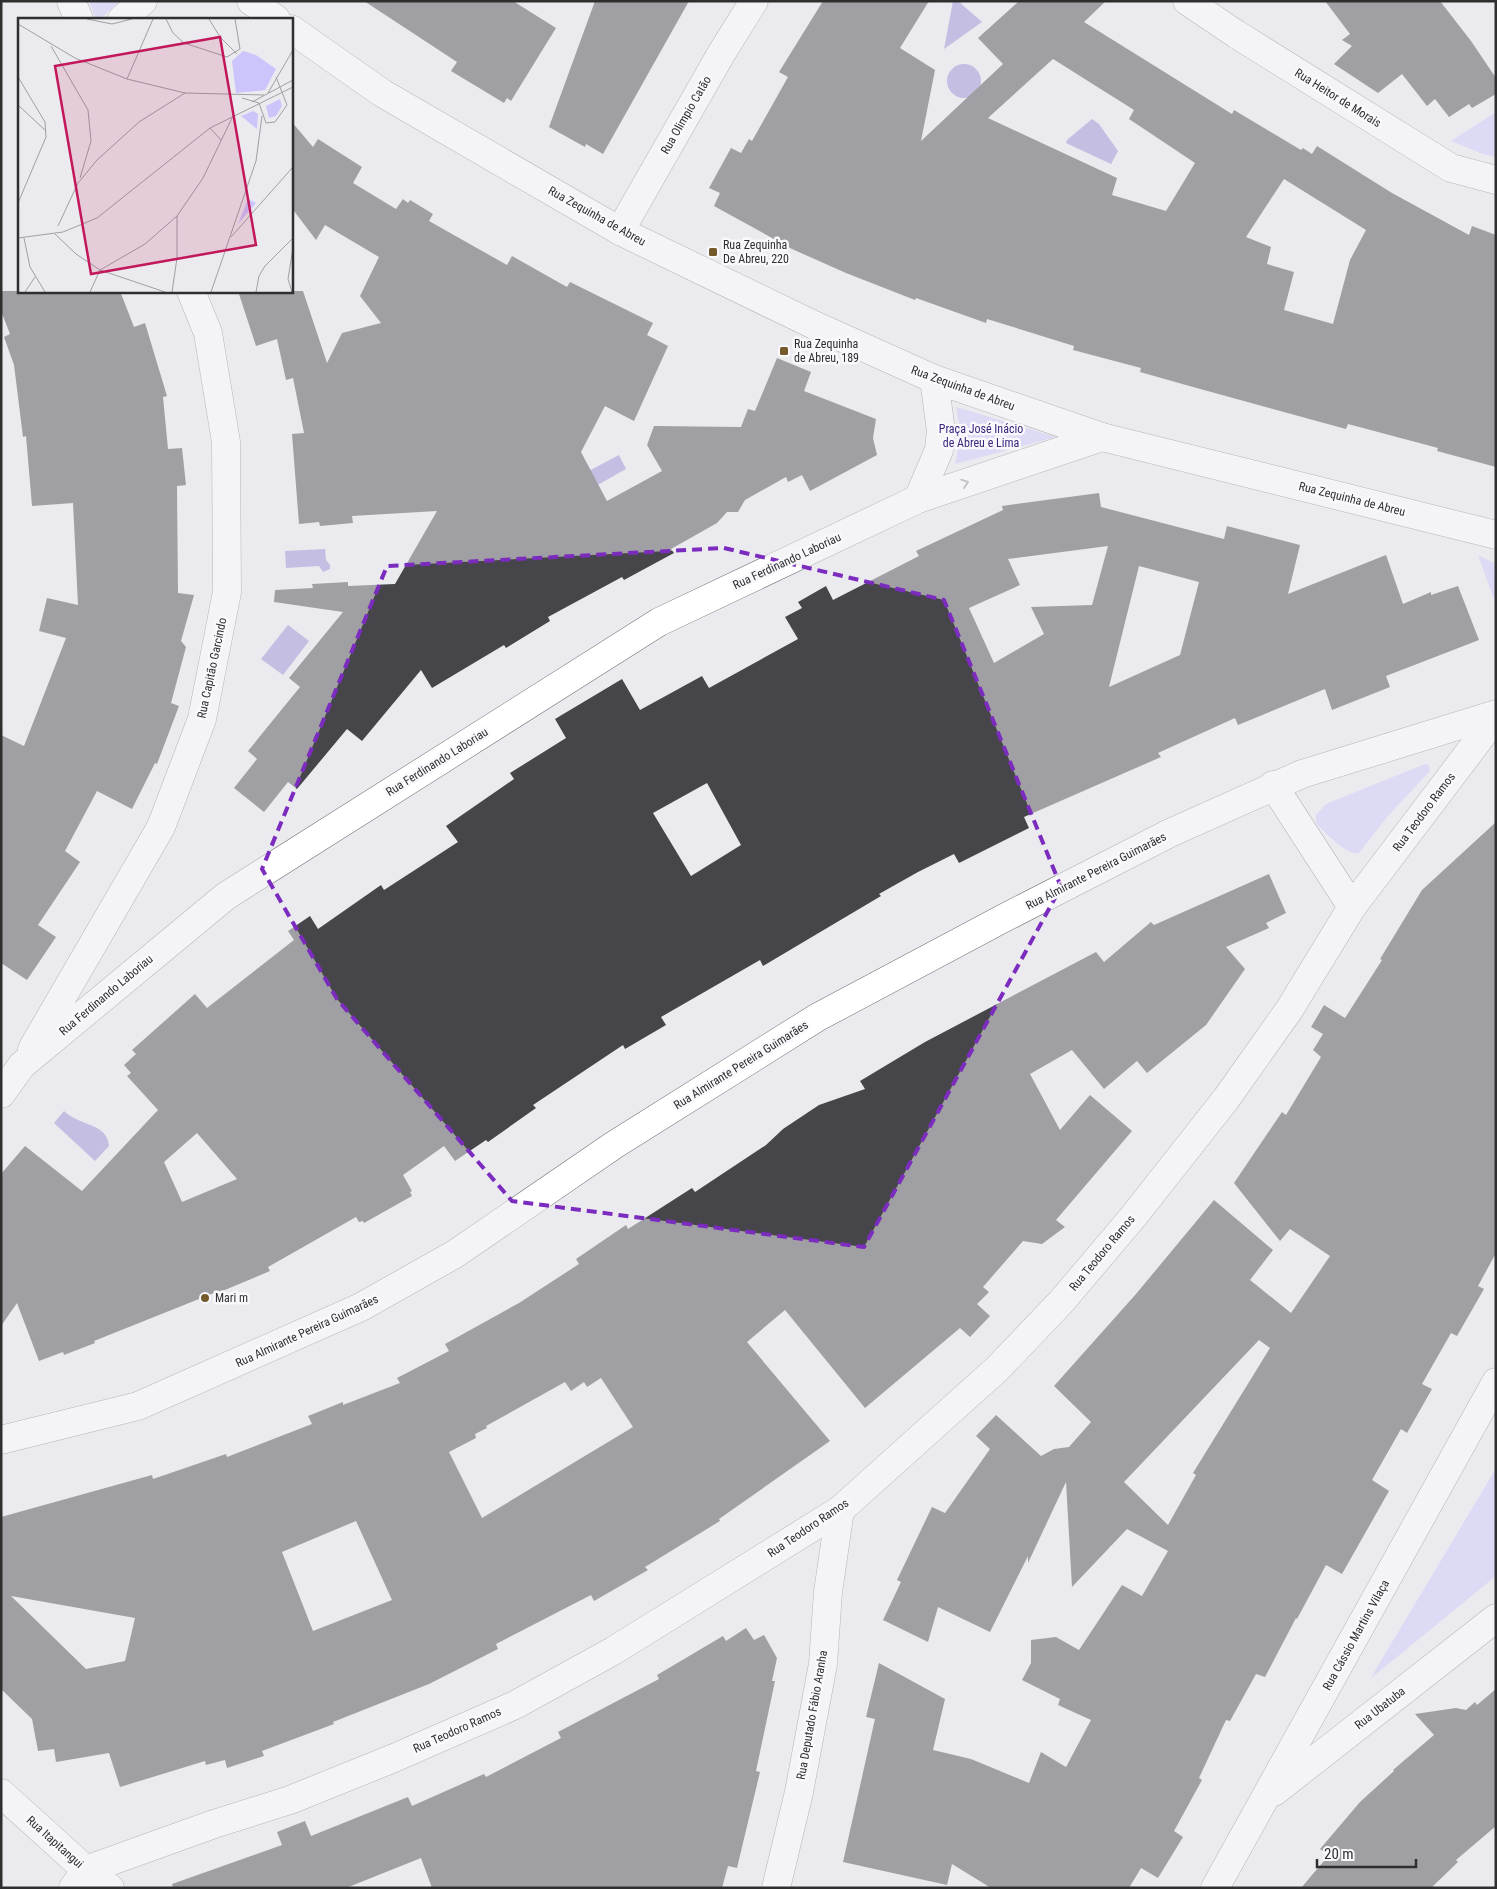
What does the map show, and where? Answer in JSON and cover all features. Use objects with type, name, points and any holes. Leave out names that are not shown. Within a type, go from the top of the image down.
[{"type":"street","points":[[72,1],[79,18]]},
{"type":"street","points":[[123,18],[143,1]]},
{"type":"street","points":[[251,1],[275,18]]},
{"type":"street","name":"Rua Olimpio Catão","points":[[620,230],[721,54],[754,1]]},
{"type":"street","name":"Rua Heitor de Morais","points":[[1187,1],[1236,34],[1451,168],[1496,180]]},
{"type":"street","name":"Rua Zequinha de Abreu","points":[[292,30],[382,93],[620,230],[814,325],[934,379],[1102,437],[1496,535]]},
{"type":"street","name":"Rua Capitão Garcindo","points":[[22,1065],[161,827],[202,719],[227,592],[226,442],[208,333],[191,292]]},
{"type":"street","points":[[918,499],[939,450],[940,432],[934,379]]},
{"type":"street","name":"Rua Ferdinando Laboriau","points":[[1,1094],[22,1065],[226,896],[642,632],[659,622],[918,499],[1102,437]]},
{"type":"street","name":"Rua Almirante Pereira Guimarães","points":[[1,1440],[138,1406],[361,1307],[455,1254],[614,1145],[818,1017],[1004,918],[1170,833],[1302,774],[1496,716]]},
{"type":"street","name":"Rua Teodoro Ramos","points":[[79,1879],[214,1824],[290,1800],[394,1758],[514,1705],[613,1651],[840,1510],[997,1369],[1067,1295],[1133,1216],[1226,1099],[1289,1010],[1352,907],[1496,716]]},
{"type":"street","points":[[1273,786],[1352,907]]},
{"type":"street","name":"Rua Cássio Martins Vilaça","points":[[1216,1888],[1496,1382]]},
{"type":"street","name":"Rua Deputado Fábio Aranha","points":[[776,1888],[799,1792],[823,1664],[828,1592],[840,1510]]},
{"type":"street","name":"Rua Ubatuba","points":[[1265,1799],[1496,1618]]},
{"type":"street","name":"Rua Itapitangui","points":[[1,1793],[79,1879],[110,1888]]},
{"type":"highlighted area","points":[[724,548],[944,600],[1061,887],[864,1247],[512,1201],[337,999],[262,869],[387,566]]},
{"type":"green space","points":[[89,1],[120,1],[101,18],[96,18]]},
{"type":"green space","points":[[1496,112],[1496,157],[1483,154],[1451,141]]},
{"type":"green space","name":"Praça José Inácio de Abreu e Lima","points":[[956,407],[1056,437],[955,464],[961,434]]},
{"type":"green space","points":[[1478,555],[1496,564],[1496,605]]},
{"type":"green space","points":[[1425,764],[1429,765],[1430,771],[1387,817],[1359,853],[1348,851],[1342,847],[1316,823],[1316,815],[1326,804]]},
{"type":"green space","points":[[1495,1470],[1496,1576],[1370,1679]]},
{"type":"shaded area","points":[[953,1],[958,1],[982,22],[944,49]]},
{"type":"shaded area","points":[[964,64],[971,65],[976,69],[980,74],[980,88],[976,93],[971,97],[964,98],[957,97],[952,93],[948,88],[947,81],[948,74],[952,69],[957,65]]},
{"type":"shaded area","points":[[1092,119],[1099,124],[1118,151],[1111,164],[1066,143],[1067,140]]},
{"type":"shaded area","points":[[619,455],[626,469],[594,487],[585,473]]},
{"type":"shaded area","points":[[325,549],[326,560],[330,565],[330,569],[323,572],[319,566],[286,568],[285,551]]},
{"type":"shaded area","points":[[288,625],[309,641],[283,675],[261,659]]},
{"type":"shaded area","points":[[64,1111],[70,1116],[98,1129],[107,1138],[109,1146],[95,1161],[54,1123]]},
{"type":"building","points":[[364,1],[513,1],[556,28],[511,101],[507,98],[504,103],[451,71],[457,62]]},
{"type":"building","points":[[595,1],[689,1],[603,154],[586,144],[585,147],[549,127]]},
{"type":"building","points":[[823,1],[929,1],[900,48],[935,70],[921,141],[1003,64],[978,38],[1019,1],[1106,1],[1084,22],[1232,114],[1234,110],[1301,150],[1303,148],[1312,154],[1317,146],[1392,193],[1469,235],[1472,226],[1496,235],[1496,467],[1437,451],[1438,448],[1348,424],[1346,429],[1140,372],[1141,368],[1073,350],[1074,346],[987,319],[986,323],[916,298],[915,300],[792,249],[714,206],[720,193],[709,188],[731,148],[741,153],[749,139],[752,141],[788,77],[779,72]],"holes":[[[1053,59],[1134,110],[1129,119],[1195,163],[1166,211],[1112,195],[1117,178],[988,118]],[[1284,179],[1366,230],[1350,260],[1333,324],[1284,310],[1294,272],[1267,264],[1271,247],[1246,237]]]},
{"type":"building","points":[[1325,1],[1440,1],[1471,41],[1496,78],[1496,94],[1472,108],[1469,104],[1449,117],[1435,99],[1427,106],[1402,74],[1378,93],[1334,64],[1352,46],[1342,40],[1350,34]]},
{"type":"building","points":[[292,122],[313,147],[318,139],[362,167],[353,183],[396,209],[403,199],[408,203],[410,200],[433,214],[429,221],[507,265],[512,256],[567,287],[570,282],[653,323],[647,335],[668,346],[634,421],[605,406],[581,452],[607,501],[662,471],[647,445],[654,426],[741,427],[748,409],[755,411],[777,358],[811,372],[804,391],[876,419],[873,438],[877,455],[810,491],[802,475],[788,482],[786,477],[745,500],[738,512],[727,512],[717,523],[671,549],[674,553],[624,580],[622,577],[548,617],[550,621],[506,648],[504,645],[432,688],[421,670],[362,741],[347,729],[297,789],[288,782],[264,812],[234,788],[257,759],[248,751],[300,687],[289,678],[343,612],[274,602],[275,590],[313,588],[312,584],[348,582],[348,586],[395,584],[437,511],[352,516],[353,523],[320,526],[319,522],[299,524],[292,434],[304,433],[293,378],[286,380],[277,339],[256,346],[238,292],[303,291],[327,363],[342,333],[381,323],[360,296],[379,257],[325,225],[316,240],[292,208]]},
{"type":"building","points":[[1,291],[120,292],[134,327],[145,323],[167,396],[163,397],[168,449],[182,448],[186,485],[177,486],[178,593],[194,595],[181,641],[186,647],[171,703],[179,706],[157,764],[155,763],[132,809],[97,791],[65,851],[80,862],[38,925],[56,937],[27,980],[1,963],[1,735],[24,746],[66,638],[39,631],[47,598],[78,605],[73,503],[32,506],[26,436],[23,437],[14,365],[4,337],[10,334],[1,311]]},
{"type":"building","points":[[1099,493],[1101,507],[1224,539],[1227,526],[1300,545],[1288,594],[1386,555],[1403,604],[1431,592],[1431,595],[1458,586],[1479,640],[1386,676],[1390,687],[1332,710],[1325,689],[1238,725],[1235,718],[1158,753],[1161,757],[1024,817],[1029,828],[959,863],[954,854],[918,872],[763,966],[760,960],[661,1017],[666,1025],[625,1049],[623,1045],[533,1105],[536,1108],[488,1142],[486,1140],[455,1161],[444,1146],[403,1175],[412,1191],[410,1192],[412,1196],[364,1223],[363,1221],[359,1222],[356,1217],[268,1267],[270,1271],[94,1341],[95,1343],[64,1355],[63,1352],[39,1361],[17,1303],[1,1326],[1,1174],[25,1146],[82,1191],[158,1110],[127,1076],[131,1073],[124,1065],[136,1054],[132,1050],[195,994],[207,1008],[294,940],[288,931],[310,916],[318,929],[381,885],[384,890],[458,842],[446,826],[514,779],[510,773],[566,738],[555,719],[622,679],[640,710],[702,676],[709,688],[798,639],[785,617],[802,608],[798,602],[826,586],[833,600],[919,556],[916,551],[1003,510],[1002,506]],"holes":[[[1108,546],[1092,605],[1031,607],[1044,634],[994,663],[969,608],[1020,585],[1008,559]],[[1139,566],[1199,582],[1180,655],[1109,687]],[[707,783],[741,845],[691,876],[653,813]],[[197,1133],[237,1179],[182,1202],[164,1162]]]},
{"type":"building","points":[[1496,822],[1496,1253],[1478,1286],[1484,1289],[1457,1336],[1451,1333],[1422,1384],[1432,1389],[1407,1433],[1401,1429],[1372,1480],[1389,1491],[1342,1574],[1326,1565],[1265,1677],[1256,1674],[1230,1721],[1226,1720],[1199,1778],[1202,1780],[1174,1831],[1183,1837],[1158,1878],[1141,1868],[1129,1888],[991,1888],[952,1864],[947,1885],[843,1862],[875,1719],[866,1717],[879,1663],[945,1699],[933,1750],[971,1759],[1029,1783],[1041,1752],[1066,1767],[1091,1720],[1058,1705],[1060,1699],[1022,1680],[1031,1663],[1031,1640],[1056,1637],[1079,1650],[1122,1585],[1142,1596],[1168,1551],[1127,1529],[1072,1587],[1066,1482],[1028,1563],[1028,1556],[990,1632],[938,1607],[928,1642],[883,1620],[901,1582],[897,1580],[932,1507],[945,1513],[990,1449],[976,1436],[996,1415],[1041,1456],[1054,1449],[1069,1447],[1091,1422],[1054,1386],[1136,1294],[1214,1200],[1273,1250],[1250,1280],[1291,1313],[1330,1256],[1290,1229],[1280,1241],[1234,1183],[1282,1112],[1286,1115],[1321,1057],[1313,1050],[1323,1034],[1311,1027],[1324,1005],[1345,1018],[1382,960],[1380,959],[1422,890]],"holes":[[[1259,1340],[1270,1348],[1193,1473],[1196,1475],[1168,1525],[1124,1482]]]},
{"type":"building","points":[[1269,874],[1286,913],[1266,923],[1269,928],[1226,947],[1245,969],[1206,1025],[1147,1073],[1137,1061],[1104,1089],[1072,1050],[1030,1074],[1060,1130],[1090,1095],[1132,1131],[1056,1220],[1065,1227],[1042,1244],[1023,1241],[983,1287],[989,1292],[977,1304],[990,1316],[970,1337],[960,1328],[865,1408],[785,1310],[747,1342],[830,1441],[719,1519],[720,1521],[645,1567],[648,1570],[594,1601],[591,1595],[496,1644],[498,1649],[429,1684],[333,1722],[334,1724],[262,1751],[264,1756],[227,1768],[225,1760],[206,1765],[205,1761],[120,1787],[109,1753],[56,1762],[54,1749],[38,1751],[32,1719],[1,1689],[1,1517],[152,1475],[153,1479],[226,1454],[227,1457],[312,1424],[308,1416],[400,1383],[397,1378],[449,1351],[445,1344],[519,1303],[579,1264],[576,1259],[626,1225],[628,1229],[692,1188],[695,1192],[766,1145],[783,1129],[819,1105],[865,1089],[860,1081],[925,1042],[1096,952],[1104,962],[1151,922],[1154,925]],"holes":[[[601,1378],[633,1427],[482,1518],[449,1452],[476,1438],[475,1434],[487,1428],[486,1426],[565,1382],[571,1391],[584,1382],[587,1387]],[[356,1521],[392,1600],[313,1631],[282,1552]],[[11,1596],[135,1618],[125,1661],[86,1669]]]},
{"type":"building","points":[[746,1628],[754,1640],[764,1635],[777,1658],[772,1681],[775,1681],[756,1771],[760,1772],[737,1868],[728,1866],[722,1888],[432,1888],[421,1858],[346,1888],[173,1888],[172,1884],[282,1845],[277,1832],[305,1821],[311,1836],[408,1797],[412,1806],[484,1774],[486,1777],[561,1738],[558,1732],[659,1679],[657,1675],[723,1636],[726,1641]]},
{"type":"building","points":[[1496,1689],[1496,1826],[1456,1860],[1458,1862],[1431,1888],[1301,1888],[1329,1855],[1320,1849],[1360,1802],[1393,1770],[1434,1735],[1415,1714],[1456,1708],[1466,1710],[1475,1702],[1477,1705]]},
{"type":"place","name":"Rua Zequinha De Abreu, 220","points":[[713,252]]},
{"type":"place","name":"Rua Zequinha de Abreu, 189","points":[[784,351]]},
{"type":"place","name":"Mari m","points":[[205,1298]]}]
